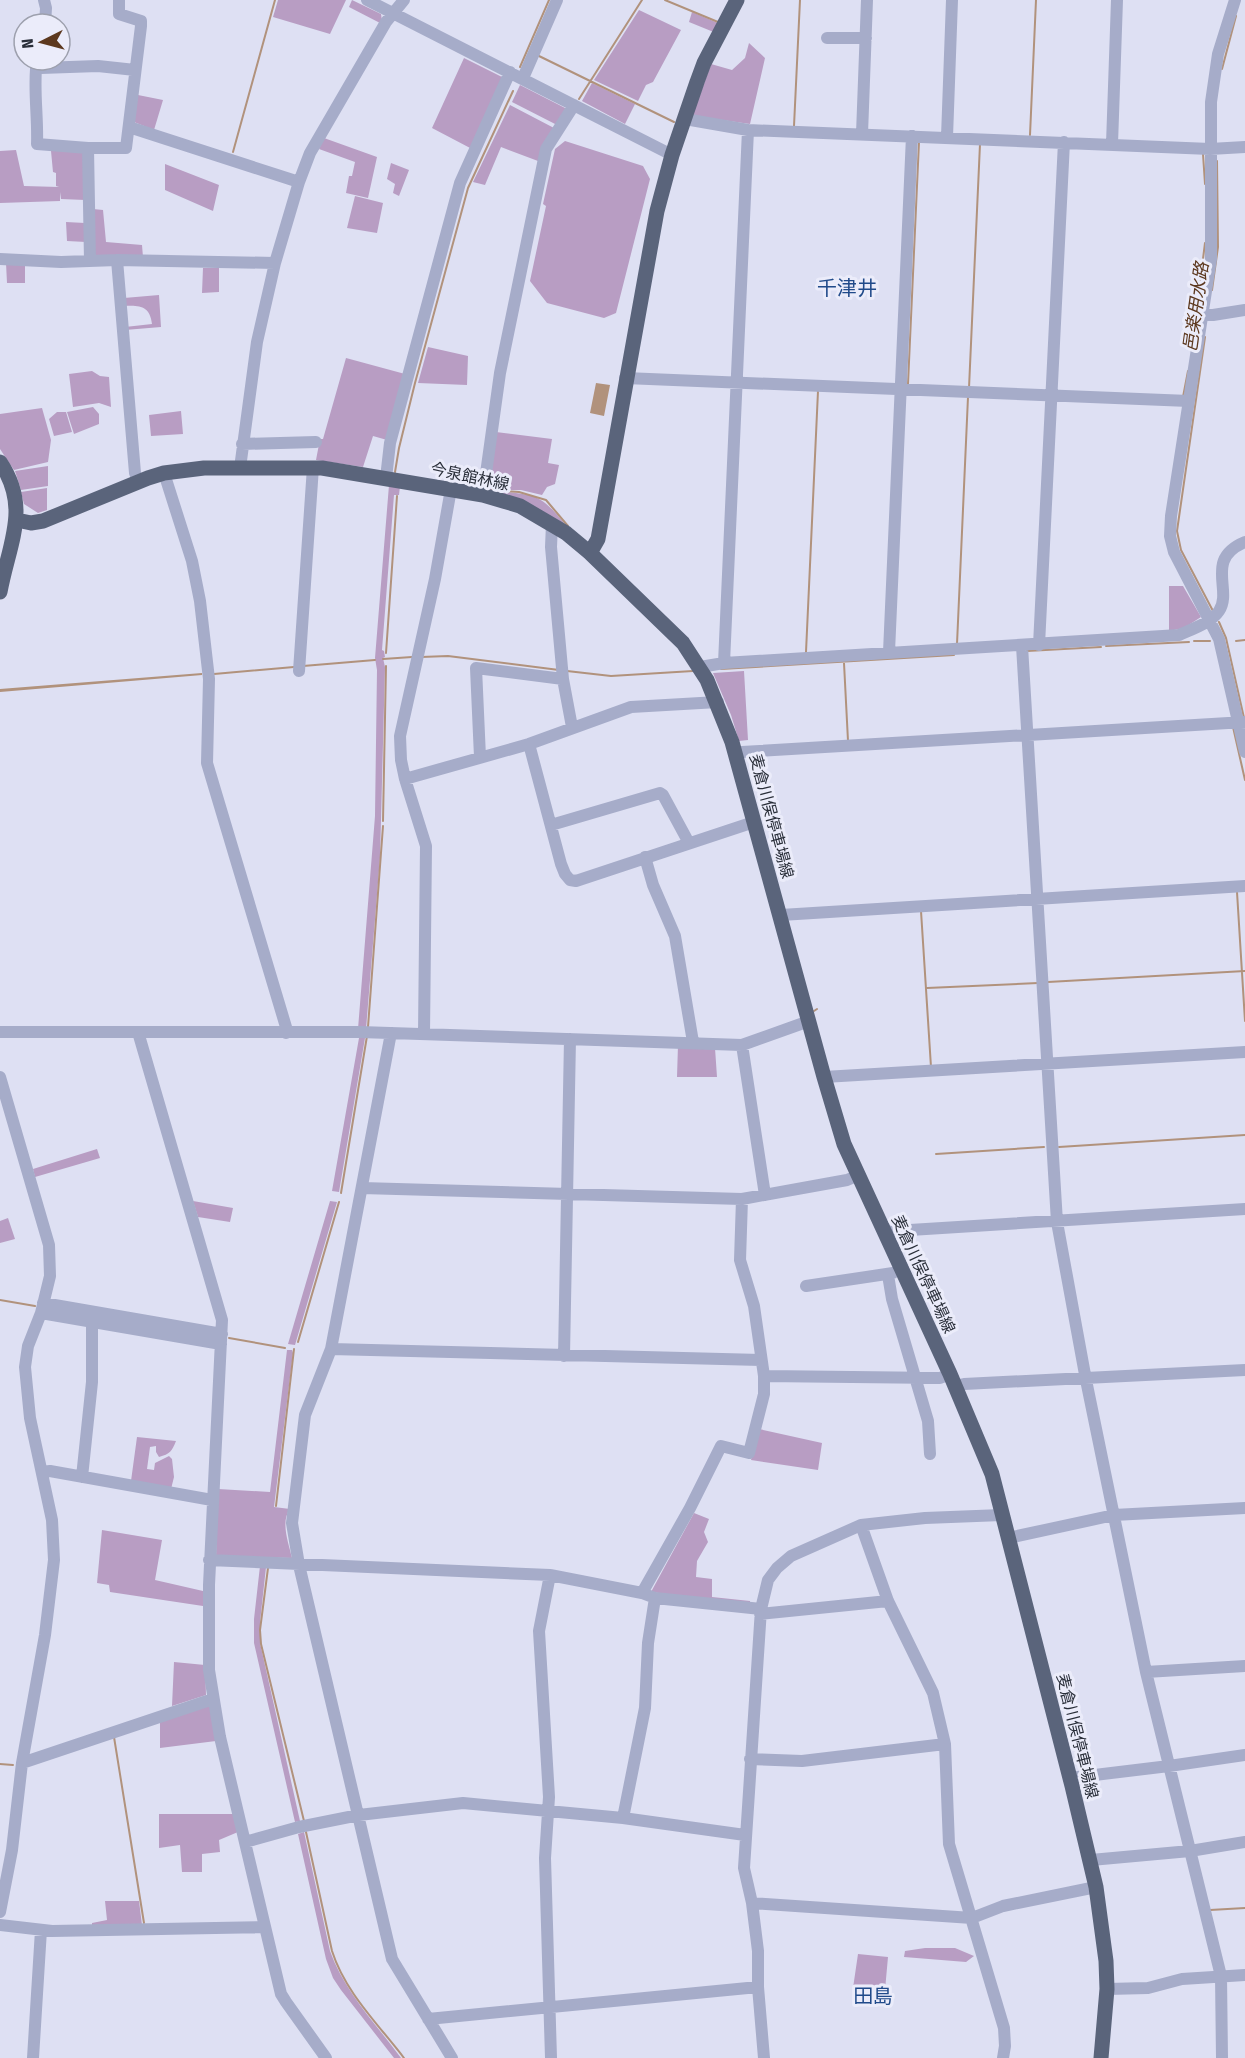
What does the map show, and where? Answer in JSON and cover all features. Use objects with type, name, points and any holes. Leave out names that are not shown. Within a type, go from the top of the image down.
[{"type":"main road","points":[[590,553],[598,538],[625,378],[657,211],[672,155],[704,63],[738,0]]},
{"type":"main road","points":[[0,462],[13,488],[17,507],[17,520],[0,592]]},
{"type":"main road","name":"今泉館林線","points":[[17,520],[31,523],[43,521],[138,481],[164,473],[204,468],[313,467],[483,495],[520,506],[566,533],[590,553]]},
{"type":"main road","name":"麦倉川俣停車場線","points":[[590,553],[670,630],[700,667],[718,702],[736,754],[844,1143],[885,1233],[895,1272],[952,1380],[992,1474],[1096,1887],[1106,1952],[1107,1989],[1101,2058]]},
{"type":"street","points":[[36,72],[37,144],[126,148],[141,21],[119,14],[119,0]]},
{"type":"street","points":[[367,0],[672,155]]},
{"type":"street","points":[[240,468],[252,369],[275,263],[299,182],[310,153],[386,22],[404,0]]},
{"type":"street","points":[[523,78],[557,0]]},
{"type":"street","points":[[862,134],[867,0]]},
{"type":"street","points":[[947,137],[952,0]]},
{"type":"street","points":[[1112,144],[1117,0]]},
{"type":"street","points":[[1234,0],[1218,54],[1211,102],[1214,149],[1212,235],[1206,315],[1189,401],[1170,536],[1174,552],[1220,639],[1242,723],[1245,752]]},
{"type":"street","points":[[827,38],[866,38]]},
{"type":"street","points":[[72,65],[135,70]]},
{"type":"street","points":[[386,478],[390,443],[459,183],[510,72]]},
{"type":"street","points":[[483,495],[500,373],[546,148],[574,105]]},
{"type":"street","points":[[685,118],[748,130],[1214,149],[1245,147]]},
{"type":"street","points":[[129,127],[299,182]]},
{"type":"street","points":[[724,663],[748,130]]},
{"type":"street","points":[[889,652],[912,136]]},
{"type":"street","points":[[1039,645],[1064,142]]},
{"type":"street","points":[[88,148],[90,261]]},
{"type":"street","points":[[0,259],[61,262],[117,260],[275,263]]},
{"type":"street","points":[[117,260],[134,461],[138,481]]},
{"type":"street","points":[[1206,315],[1245,310]]},
{"type":"street","points":[[625,378],[1189,401]]},
{"type":"street","points":[[242,444],[316,442]]},
{"type":"street","points":[[299,671],[313,467]]},
{"type":"street","points":[[164,473],[192,561],[200,601],[209,679],[207,763],[286,1033]]},
{"type":"street","points":[[424,1034],[426,846],[401,760],[401,726],[435,579],[451,489]]},
{"type":"street","points":[[552,524],[551,547],[563,679],[572,728]]},
{"type":"street","points":[[700,667],[724,663],[1179,635],[1211,620],[1218,613],[1222,604],[1224,560],[1232,550],[1245,542]]},
{"type":"street","points":[[1022,646],[1057,1222],[1086,1380],[1146,1672],[1221,1976],[1222,2058]]},
{"type":"street","points":[[480,757],[476,668],[563,679]]},
{"type":"street","points":[[405,779],[529,744],[631,707],[718,702]]},
{"type":"street","points":[[736,754],[1242,723]]},
{"type":"street","points":[[529,744],[561,864],[570,880],[576,880],[754,822]]},
{"type":"street","points":[[551,825],[660,793],[689,843]]},
{"type":"street","points":[[645,857],[653,885],[675,936],[693,1042]]},
{"type":"street","points":[[781,915],[1245,886]]},
{"type":"street","points":[[0,1032],[391,1033],[742,1045],[809,1021]]},
{"type":"street","points":[[138,1032],[221,1310],[222,1339],[209,1560],[209,1663],[213,1699],[281,1994],[326,2058]]},
{"type":"street","points":[[391,1033],[331,1348],[305,1414],[292,1524],[299,1564],[392,1959],[452,2058]]},
{"type":"street","points":[[564,1356],[570,1039]]},
{"type":"street","points":[[742,1045],[765,1195]]},
{"type":"street","points":[[824,1077],[1245,1052]]},
{"type":"street","points":[[0,1077],[49,1245],[50,1276],[42,1308],[28,1346],[25,1367],[30,1418],[52,1520],[54,1573],[22,1763],[12,1850],[0,1912]]},
{"type":"street","points":[[362,1188],[742,1199],[848,1180],[859,1175]]},
{"type":"street","points":[[642,1593],[690,1508],[721,1446],[749,1453],[764,1394],[764,1376],[754,1306],[740,1260],[742,1199]]},
{"type":"street","points":[[885,1233],[1245,1209]]},
{"type":"street","points":[[806,1286],[895,1272],[892,1299],[928,1421],[930,1454]]},
{"type":"street","points":[[42,1308],[222,1339]]},
{"type":"street","points":[[42,1308],[92,1322],[222,1339]]},
{"type":"street","points":[[82,1477],[92,1382],[92,1322]]},
{"type":"street","points":[[331,1348],[761,1360]]},
{"type":"street","points":[[764,1376],[916,1377],[940,1378],[964,1384],[1086,1380],[1245,1370]]},
{"type":"street","points":[[42,1472],[50,1471],[212,1500]]},
{"type":"street","points":[[1008,1538],[1114,1515],[1245,1508]]},
{"type":"street","points":[[764,2058],[758,1987],[758,1951],[752,1903],[744,1868],[760,1611],[768,1580],[777,1568],[791,1556],[861,1526],[926,1518],[1002,1515]]},
{"type":"street","points":[[861,1526],[888,1601],[933,1693],[945,1744],[949,1845],[1004,2028],[1003,2058]]},
{"type":"street","points":[[209,1560],[550,1575],[642,1593],[655,1598],[760,1611],[888,1601]]},
{"type":"street","points":[[550,1575],[539,1631],[548,1811],[545,1858],[550,2058]]},
{"type":"street","points":[[623,1818],[645,1708],[648,1643],[655,1598]]},
{"type":"street","points":[[1146,1672],[1245,1666]]},
{"type":"street","points":[[22,1763],[213,1699]]},
{"type":"street","points":[[750,1759],[802,1761],[945,1744]]},
{"type":"street","points":[[1070,1778],[1245,1755]]},
{"type":"street","points":[[245,1842],[299,1827],[359,1815],[463,1803],[623,1818],[745,1835]]},
{"type":"street","points":[[1090,1860],[1190,1851],[1245,1842]]},
{"type":"street","points":[[752,1903],[972,1918],[997,1908],[1096,1887]]},
{"type":"street","points":[[0,1925],[41,1930],[265,1927]]},
{"type":"street","points":[[33,2058],[41,1930]]},
{"type":"street","points":[[1107,1989],[1148,1988],[1182,1979],[1245,1975]]},
{"type":"street","points":[[428,2019],[758,1987]]},
{"type":"shaded area","points":[[278,0],[346,0],[330,34],[273,17]]},
{"type":"shaded area","points":[[352,0],[381,14],[382,21],[380,23],[349,7]]},
{"type":"shaded area","points":[[639,10],[681,30],[653,82],[646,85],[638,101],[594,80]]},
{"type":"shaded area","points":[[692,12],[720,24],[716,33],[689,22]]},
{"type":"shaded area","points":[[749,43],[765,58],[750,124],[694,116],[711,64],[732,70],[745,58]]},
{"type":"shaded area","points":[[464,58],[504,78],[472,149],[432,128]]},
{"type":"shaded area","points":[[592,83],[635,104],[625,124],[582,101]]},
{"type":"shaded area","points":[[520,85],[567,109],[557,125],[512,102]]},
{"type":"shaded area","points":[[138,95],[163,100],[154,130],[134,122]]},
{"type":"shaded area","points":[[510,105],[554,128],[538,161],[501,147],[485,185],[473,182]]},
{"type":"shaded area","points":[[324,138],[377,157],[368,198],[346,193],[349,176],[352,176],[355,162],[319,149]]},
{"type":"shaded area","points":[[565,141],[643,166],[650,179],[616,313],[604,318],[547,303],[530,281],[555,149]]},
{"type":"shaded area","points":[[16,150],[24,186],[59,187],[56,186],[56,173],[53,172],[51,151],[80,151],[85,154],[85,200],[61,199],[60,192],[60,201],[0,203],[0,151]]},
{"type":"shaded area","points":[[391,163],[409,170],[399,196],[393,193],[395,184],[387,179]]},
{"type":"shaded area","points":[[165,164],[219,185],[213,211],[165,190]]},
{"type":"shaded area","points":[[355,196],[383,203],[377,233],[347,228]]},
{"type":"shaded area","points":[[93,209],[103,210],[106,242],[142,245],[143,257],[94,256]]},
{"type":"shaded area","points":[[66,222],[85,223],[86,242],[67,241]]},
{"type":"shaded area","points":[[6,263],[25,264],[25,283],[7,283]]},
{"type":"shaded area","points":[[203,268],[219,268],[219,292],[202,293]]},
{"type":"shaded area","points":[[159,295],[161,327],[125,330],[125,327],[152,324],[146,310],[135,306],[124,306],[124,298]]},
{"type":"shaded area","points":[[428,347],[468,356],[467,385],[418,383]]},
{"type":"shaded area","points":[[346,358],[405,374],[387,440],[373,436],[363,467],[316,460],[320,439],[323,439]]},
{"type":"shaded area","points":[[92,371],[100,376],[109,377],[111,407],[99,403],[73,407],[69,374]]},
{"type":"shaded area","points":[[596,383],[610,385],[604,416],[590,413]]},
{"type":"shaded area","points":[[93,407],[99,414],[99,424],[74,434],[67,412]]},
{"type":"shaded area","points":[[42,408],[51,440],[48,462],[14,470],[0,449],[0,414]]},
{"type":"shaded area","points":[[181,411],[183,434],[151,436],[149,415]]},
{"type":"shaded area","points":[[57,412],[66,412],[72,432],[54,436],[49,419]]},
{"type":"shaded area","points":[[496,432],[552,439],[548,463],[559,465],[555,484],[547,487],[542,495],[521,490],[491,490],[535,497],[550,507],[568,528],[489,490]]},
{"type":"shaded area","points":[[48,466],[48,486],[21,490],[15,471]]},
{"type":"shaded area","points":[[389,485],[400,486],[399,495],[394,495],[382,650],[385,667],[380,858],[366,1029],[358,1029],[375,816],[377,670],[375,658]]},
{"type":"shaded area","points":[[47,488],[47,510],[38,513],[24,504],[21,492]]},
{"type":"shaded area","points":[[1169,586],[1183,586],[1201,617],[1184,628],[1169,631]]},
{"type":"shaded area","points":[[744,671],[748,740],[739,741],[731,715],[713,673]]},
{"type":"shaded area","points":[[202,673],[202,675],[0,692],[0,689]]},
{"type":"shaded area","points":[[359,1038],[365,1038],[339,1192],[332,1191]]},
{"type":"shaded area","points":[[678,1045],[715,1048],[717,1077],[677,1077]]},
{"type":"shaded area","points":[[97,1149],[100,1158],[35,1177],[33,1169]]},
{"type":"shaded area","points":[[193,1201],[233,1208],[230,1222],[198,1217]]},
{"type":"shaded area","points":[[330,1201],[337,1202],[295,1345],[288,1344]]},
{"type":"shaded area","points":[[8,1218],[15,1239],[0,1243],[0,1221]]},
{"type":"shaded area","points":[[287,1350],[292,1350],[293,1353],[274,1507],[290,1509],[285,1527],[292,1558],[216,1556],[218,1489],[270,1492]]},
{"type":"shaded area","points":[[759,1429],[822,1443],[818,1470],[751,1460]]},
{"type":"shaded area","points":[[137,1437],[176,1441],[170,1452],[159,1457],[156,1446],[150,1447],[147,1469],[154,1470],[155,1463],[169,1456],[172,1459],[174,1477],[171,1489],[131,1481]]},
{"type":"shaded area","points":[[694,1513],[709,1519],[704,1532],[708,1542],[697,1561],[696,1577],[712,1579],[712,1597],[750,1601],[750,1605],[651,1592]]},
{"type":"shaded area","points":[[102,1530],[162,1540],[155,1580],[203,1591],[203,1606],[110,1592],[109,1585],[97,1583]]},
{"type":"shaded area","points":[[260,1566],[266,1567],[260,1643],[300,1821],[295,1822],[254,1643],[254,1619]]},
{"type":"shaded area","points":[[174,1662],[205,1665],[206,1695],[172,1706]]},
{"type":"shaded area","points":[[210,1705],[216,1741],[160,1748],[160,1722]]},
{"type":"shaded area","points":[[159,1814],[234,1814],[238,1832],[219,1840],[220,1852],[202,1854],[202,1872],[182,1872],[180,1845],[159,1848]]},
{"type":"shaded area","points":[[304,1832],[330,1951],[336,1966],[371,2020],[401,2058],[394,2058],[333,1978],[326,1959],[298,1834]]},
{"type":"shaded area","points":[[105,1901],[139,1901],[142,1925],[92,1926],[92,1923],[107,1920]]},
{"type":"shaded area","points":[[955,1948],[974,1956],[966,1962],[904,1957],[905,1951]]},
{"type":"shaded area","points":[[858,1954],[888,1957],[885,1990],[853,1988]]},
{"type":"waterway","points":[[233,152],[275,0]]},
{"type":"waterway","points":[[520,67],[549,0]]},
{"type":"waterway","points":[[579,99],[642,0]]},
{"type":"waterway","points":[[665,0],[718,22]]},
{"type":"waterway","points":[[794,126],[800,0]]},
{"type":"waterway","points":[[1030,135],[1036,0]]},
{"type":"waterway","name":"邑楽用水路","points":[[1222,69],[1236,16]]},
{"type":"waterway","points":[[539,56],[674,122]]},
{"type":"waterway","points":[[395,472],[415,383],[468,188],[513,91]]},
{"type":"waterway","points":[[908,384],[919,142]]},
{"type":"waterway","points":[[969,388],[980,144]]},
{"type":"waterway","points":[[1203,154],[1205,184]]},
{"type":"waterway","name":"邑楽用水路","points":[[1212,290],[1218,247],[1217,161]]},
{"type":"waterway","points":[[1194,330],[1205,243]]},
{"type":"waterway","name":"邑楽用水路","points":[[1205,337],[1177,531],[1181,550],[1213,611]]},
{"type":"waterway","points":[[1183,397],[1188,371]]},
{"type":"waterway","points":[[806,652],[818,391]]},
{"type":"waterway","points":[[957,644],[968,397]]},
{"type":"waterway","points":[[492,490],[519,492],[546,500],[568,526]]},
{"type":"waterway","points":[[386,653],[397,496]]},
{"type":"waterway","name":"邑楽用水路","points":[[1219,622],[1226,638],[1244,718]]},
{"type":"waterway","points":[[1236,641],[1245,640]]},
{"type":"waterway","points":[[1194,641],[1210,641]]},
{"type":"waterway","points":[[1106,646],[1189,642]]},
{"type":"waterway","points":[[1027,651],[1101,647]]},
{"type":"waterway","points":[[721,669],[954,655]]},
{"type":"waterway","points":[[421,657],[448,656],[559,670]]},
{"type":"waterway","points":[[383,659],[412,657]]},
{"type":"waterway","points":[[303,666],[375,660]]},
{"type":"waterway","points":[[844,663],[848,741]]},
{"type":"waterway","points":[[383,821],[386,666]]},
{"type":"waterway","points":[[214,674],[294,667]]},
{"type":"waterway","points":[[567,671],[611,676],[693,671]]},
{"type":"waterway","points":[[1233,727],[1245,780]]},
{"type":"waterway","points":[[368,1027],[383,826]]},
{"type":"waterway","points":[[1237,892],[1245,1021]]},
{"type":"waterway","points":[[921,911],[931,1067]]},
{"type":"waterway","points":[[1048,982],[1245,971]]},
{"type":"waterway","points":[[927,988],[1038,983]]},
{"type":"waterway","points":[[341,1193],[367,1036]]},
{"type":"waterway","points":[[1059,1147],[1245,1135]]},
{"type":"waterway","points":[[936,1154],[1044,1147]]},
{"type":"waterway","points":[[298,1342],[339,1202]]},
{"type":"waterway","points":[[0,1300],[35,1306]]},
{"type":"waterway","points":[[229,1338],[285,1348]]},
{"type":"waterway","points":[[276,1506],[294,1349]]},
{"type":"waterway","points":[[268,1568],[260,1630],[261,1644],[304,1821]]},
{"type":"waterway","points":[[114,1737],[144,1923]]},
{"type":"waterway","points":[[0,1764],[13,1765]]},
{"type":"waterway","points":[[306,1832],[332,1951],[338,1966],[363,2007],[404,2058]]},
{"type":"waterway","points":[[1210,1910],[1245,1908]]},
{"type":"district","name":"千津井","points":[[847,288]]},
{"type":"district","name":"田島","points":[[873,1996]]}]
